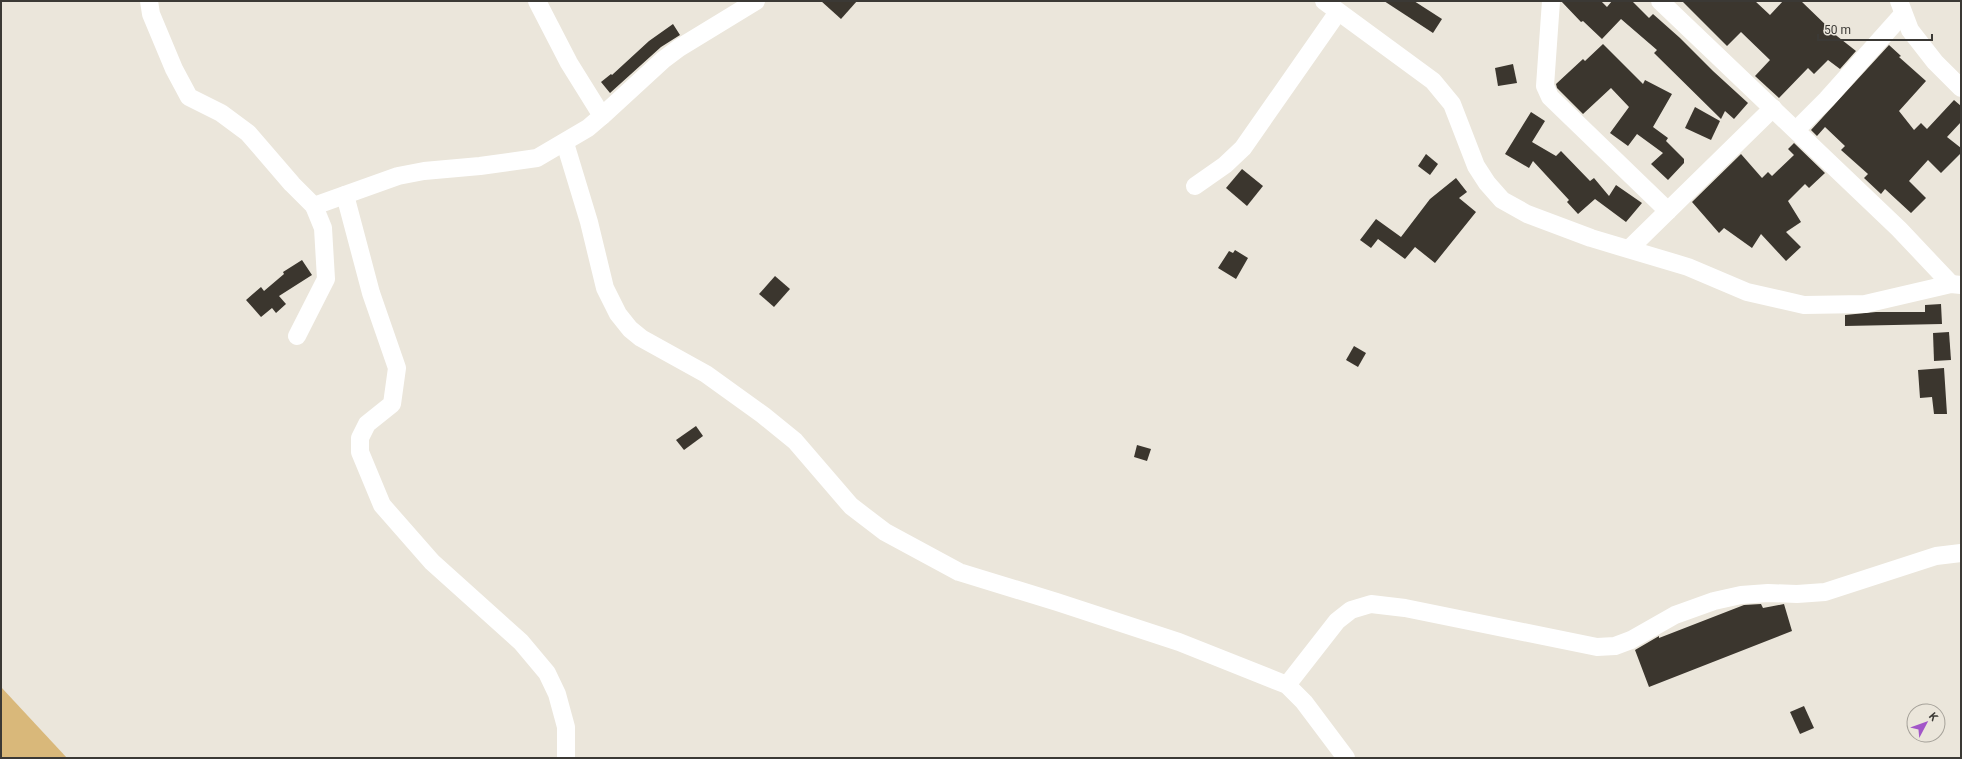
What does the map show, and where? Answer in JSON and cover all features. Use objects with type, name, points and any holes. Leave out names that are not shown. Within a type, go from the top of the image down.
[{"type":"street","points":[[149,1],[152,14],[174,70],[189,97],[221,113],[248,133],[292,184],[314,206],[323,228],[326,279],[296,336]]},
{"type":"street","points":[[538,1],[569,63],[602,116]]},
{"type":"street","points":[[314,206],[398,176],[424,171],[480,166],[537,158],[565,143],[588,128],[657,65],[679,48],[756,1]]},
{"type":"street","points":[[1551,1],[1545,86],[1550,96],[1668,211]]},
{"type":"street","points":[[1660,1],[1956,284]]},
{"type":"street","points":[[1195,186],[1225,165],[1243,148],[1331,6],[1433,81],[1452,104],[1476,166],[1502,200],[1527,214],[1591,238],[1688,267],[1747,292],[1804,305],[1865,304],[1956,284]]},
{"type":"street","points":[[1796,130],[1827,100],[1901,8],[1910,30],[1935,62],[1961,88]]},
{"type":"street","points":[[1629,249],[1773,108]]},
{"type":"street","points":[[565,143],[589,222],[605,288],[618,314],[630,329],[641,338],[706,374],[795,441],[851,506],[885,532],[959,572],[1102,616],[1179,642],[1287,685],[1304,702],[1346,758]]},
{"type":"street","points":[[345,195],[371,293],[397,368],[392,404],[367,424],[360,438],[360,452],[382,505],[432,562],[521,642],[547,673],[557,694],[566,727],[566,758]]},
{"type":"street","points":[[1287,685],[1337,621],[1351,610],[1371,604],[1405,608],[1597,647],[1615,646],[1631,640],[1675,615],[1714,601],[1741,595],[1825,592],[1936,556],[1961,553]]},
{"type":"shaded area","points":[[1,687],[67,758],[1,758]]},
{"type":"building","points":[[821,1],[857,1],[841,19]]},
{"type":"building","points":[[1384,1],[1414,1],[1442,19],[1433,33]]},
{"type":"building","points":[[1561,1],[1601,1],[1607,7],[1612,1],[1632,1],[1649,18],[1653,14],[1748,103],[1734,119],[1725,111],[1721,119],[1654,53],[1657,50],[1621,19],[1602,39],[1583,21],[1581,22]]},
{"type":"building","points":[[1682,1],[1755,1],[1770,15],[1783,1],[1801,1],[1829,28],[1828,29],[1856,51],[1840,69],[1828,60],[1814,74],[1808,68],[1779,98],[1755,76],[1770,60],[1741,32],[1727,46]]},
{"type":"building","points":[[673,24],[680,35],[661,47],[610,93],[601,82],[611,74],[612,75],[649,41]]},
{"type":"building","points":[[1603,44],[1643,84],[1645,80],[1672,94],[1653,127],[1668,138],[1666,141],[1684,159],[1684,163],[1668,180],[1651,164],[1663,153],[1637,134],[1628,146],[1610,133],[1629,107],[1611,88],[1583,114],[1557,88],[1556,84],[1583,59],[1585,61]]},
{"type":"building","points":[[1889,45],[1901,56],[1899,57],[1926,81],[1899,111],[1914,130],[1921,123],[1927,129],[1954,100],[1961,106],[1961,122],[1947,137],[1961,148],[1961,153],[1941,173],[1928,160],[1909,181],[1926,198],[1911,213],[1885,189],[1881,194],[1864,178],[1868,174],[1841,150],[1845,146],[1825,127],[1817,136],[1811,130]]},
{"type":"building","points":[[1513,64],[1517,83],[1498,86],[1495,68]]},
{"type":"building","points":[[1695,107],[1720,121],[1711,140],[1685,128]]},
{"type":"building","points":[[1531,112],[1545,121],[1532,142],[1556,156],[1561,151],[1590,181],[1594,178],[1609,196],[1616,185],[1642,203],[1626,222],[1595,199],[1578,214],[1567,202],[1569,200],[1533,161],[1529,168],[1505,154]]},
{"type":"building","points":[[1794,143],[1825,173],[1809,188],[1805,184],[1788,201],[1801,222],[1786,232],[1801,247],[1786,261],[1761,234],[1752,248],[1724,228],[1719,233],[1692,202],[1741,154],[1762,178],[1768,172],[1772,176],[1794,155],[1788,149]]},
{"type":"building","points":[[1426,154],[1438,164],[1430,175],[1418,166]]},
{"type":"building","points":[[1242,169],[1263,186],[1247,206],[1226,188]]},
{"type":"building","points":[[1456,178],[1467,192],[1459,198],[1476,212],[1435,263],[1415,247],[1405,259],[1378,239],[1371,248],[1360,240],[1376,219],[1401,237],[1430,199]]},
{"type":"building","points":[[1235,250],[1248,258],[1236,279],[1218,268],[1229,251],[1233,253]]},
{"type":"building","points":[[302,260],[312,275],[279,296],[286,304],[276,313],[272,308],[261,317],[246,300],[261,287],[264,291],[284,274],[283,272]]},
{"type":"building","points":[[775,276],[790,289],[774,307],[759,294]]},
{"type":"building","points":[[1941,304],[1942,324],[1845,326],[1845,315],[1876,312],[1925,312],[1925,305]]},
{"type":"building","points":[[1949,332],[1951,360],[1934,361],[1933,333]]},
{"type":"building","points":[[1354,346],[1366,353],[1358,367],[1346,360]]},
{"type":"building","points":[[1944,368],[1947,414],[1934,414],[1932,397],[1920,398],[1918,370]]},
{"type":"building","points":[[696,426],[703,436],[684,450],[676,440]]},
{"type":"building","points":[[1137,445],[1151,449],[1147,461],[1134,457]]},
{"type":"building","points":[[1761,604],[1763,608],[1784,604],[1792,631],[1649,687],[1635,650],[1659,636],[1659,638],[1744,605]]},
{"type":"building","points":[[1804,706],[1814,728],[1800,734],[1790,712]]}]
